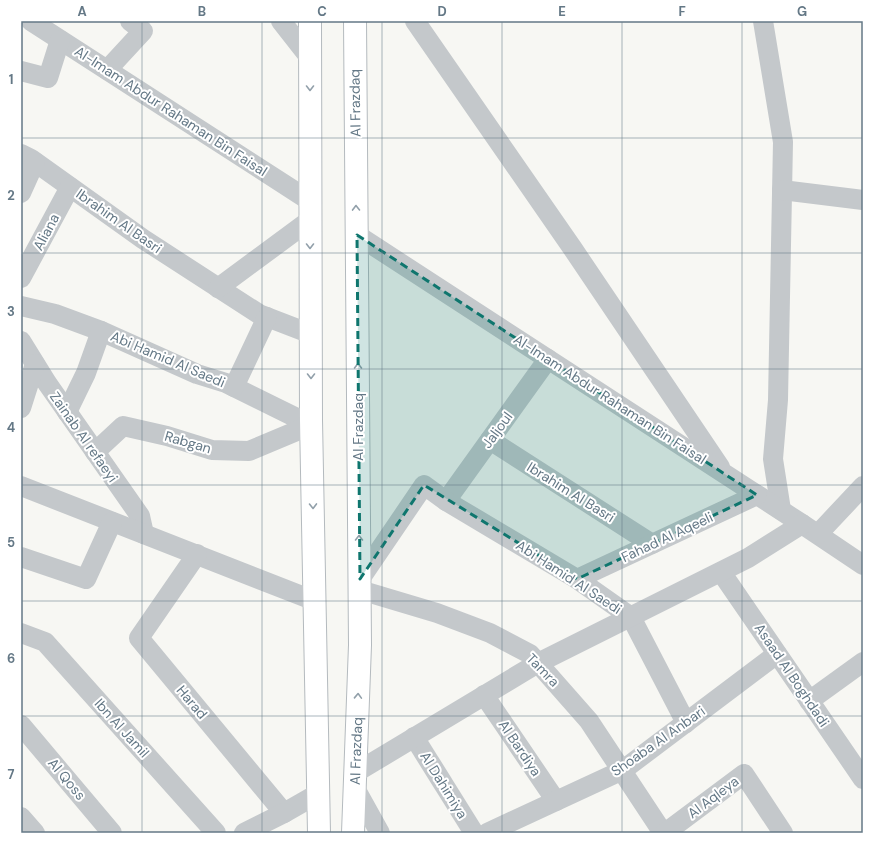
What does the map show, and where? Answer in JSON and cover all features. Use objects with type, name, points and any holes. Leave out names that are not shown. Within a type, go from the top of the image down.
[{"type":"main road","points":[[310,21],[311,425],[319,833]]},
{"type":"main road","name":"Al Frazdaq","points":[[353,833],[360,645],[355,21]]},
{"type":"street","name":"Al-Imam Abdur Rahaman Bin Faisal","points":[[31,21],[107,70],[310,211]]},
{"type":"street","points":[[107,70],[143,32],[130,21]]},
{"type":"street","points":[[282,21],[310,58]]},
{"type":"street","points":[[415,21],[573,249],[725,474]]},
{"type":"street","points":[[763,21],[783,142],[778,400],[773,458],[781,510]]},
{"type":"street","points":[[21,71],[48,78],[60,40]]},
{"type":"street","points":[[21,193],[28,158]]},
{"type":"street","name":"Ibrahim Al Basri","points":[[28,158],[143,239],[259,314],[311,334]]},
{"type":"street","name":"Aliana","points":[[21,278],[70,187]]},
{"type":"street","points":[[782,190],[863,200]]},
{"type":"street","points":[[218,288],[310,211]]},
{"type":"street","name":"Al-Imam Abdur Rahaman Bin Faisal","points":[[357,235],[781,510],[863,565]]},
{"type":"street","name":"Abi Hamid Al Saedi","points":[[21,306],[55,314],[101,331],[197,374],[226,383],[311,425]]},
{"type":"street","points":[[234,387],[267,317]]},
{"type":"street","points":[[67,412],[86,373],[101,331]]},
{"type":"street","name":"Zainab Al refaeyi","points":[[21,341],[67,412],[140,516],[144,534]]},
{"type":"street","name":"Jaljoul","points":[[446,501],[548,359]]},
{"type":"street","points":[[21,408],[35,364]]},
{"type":"street","name":"Rabgan","points":[[95,452],[123,426],[167,436],[212,450],[249,450],[311,425]]},
{"type":"street","name":"Ibrahim Al Basri","points":[[490,440],[652,544]]},
{"type":"street","name":"Abi Hamid Al Saedi","points":[[360,585],[424,485],[446,501],[577,579],[631,617],[686,723]]},
{"type":"street","points":[[21,486],[315,601]]},
{"type":"street","points":[[380,833],[355,780],[414,737],[538,663],[748,558],[810,529],[863,486]]},
{"type":"street","name":"Fahad Al Aqeeli","points":[[577,579],[757,495]]},
{"type":"street","points":[[21,557],[86,579],[112,522]]},
{"type":"street","name":"Harad","points":[[197,554],[140,638],[284,813]]},
{"type":"street","name":"Asaad Al Boghdadi","points":[[721,572],[863,779]]},
{"type":"street","name":"Tamra","points":[[360,585],[490,633],[530,654],[589,721],[664,833]]},
{"type":"street","name":"Ibn Al Jamil","points":[[21,633],[45,642],[216,833]]},
{"type":"street","name":"Shoaba Al Anbari","points":[[487,833],[623,770],[778,654]]},
{"type":"street","points":[[809,701],[863,662]]},
{"type":"street","name":"Al Bardiya","points":[[484,695],[556,801]]},
{"type":"street","name":"Al Qoss","points":[[21,725],[101,829]]},
{"type":"street","name":"Al Dahimiya","points":[[414,737],[474,833]]},
{"type":"street","name":"Al Aqleya","points":[[664,833],[744,774],[783,833]]},
{"type":"street","points":[[244,833],[284,813],[318,793]]},
{"type":"street","points":[[21,817],[35,833]]},
{"type":"highlighted area","points":[[357,235],[757,495],[577,579],[424,485],[360,579]]}]
